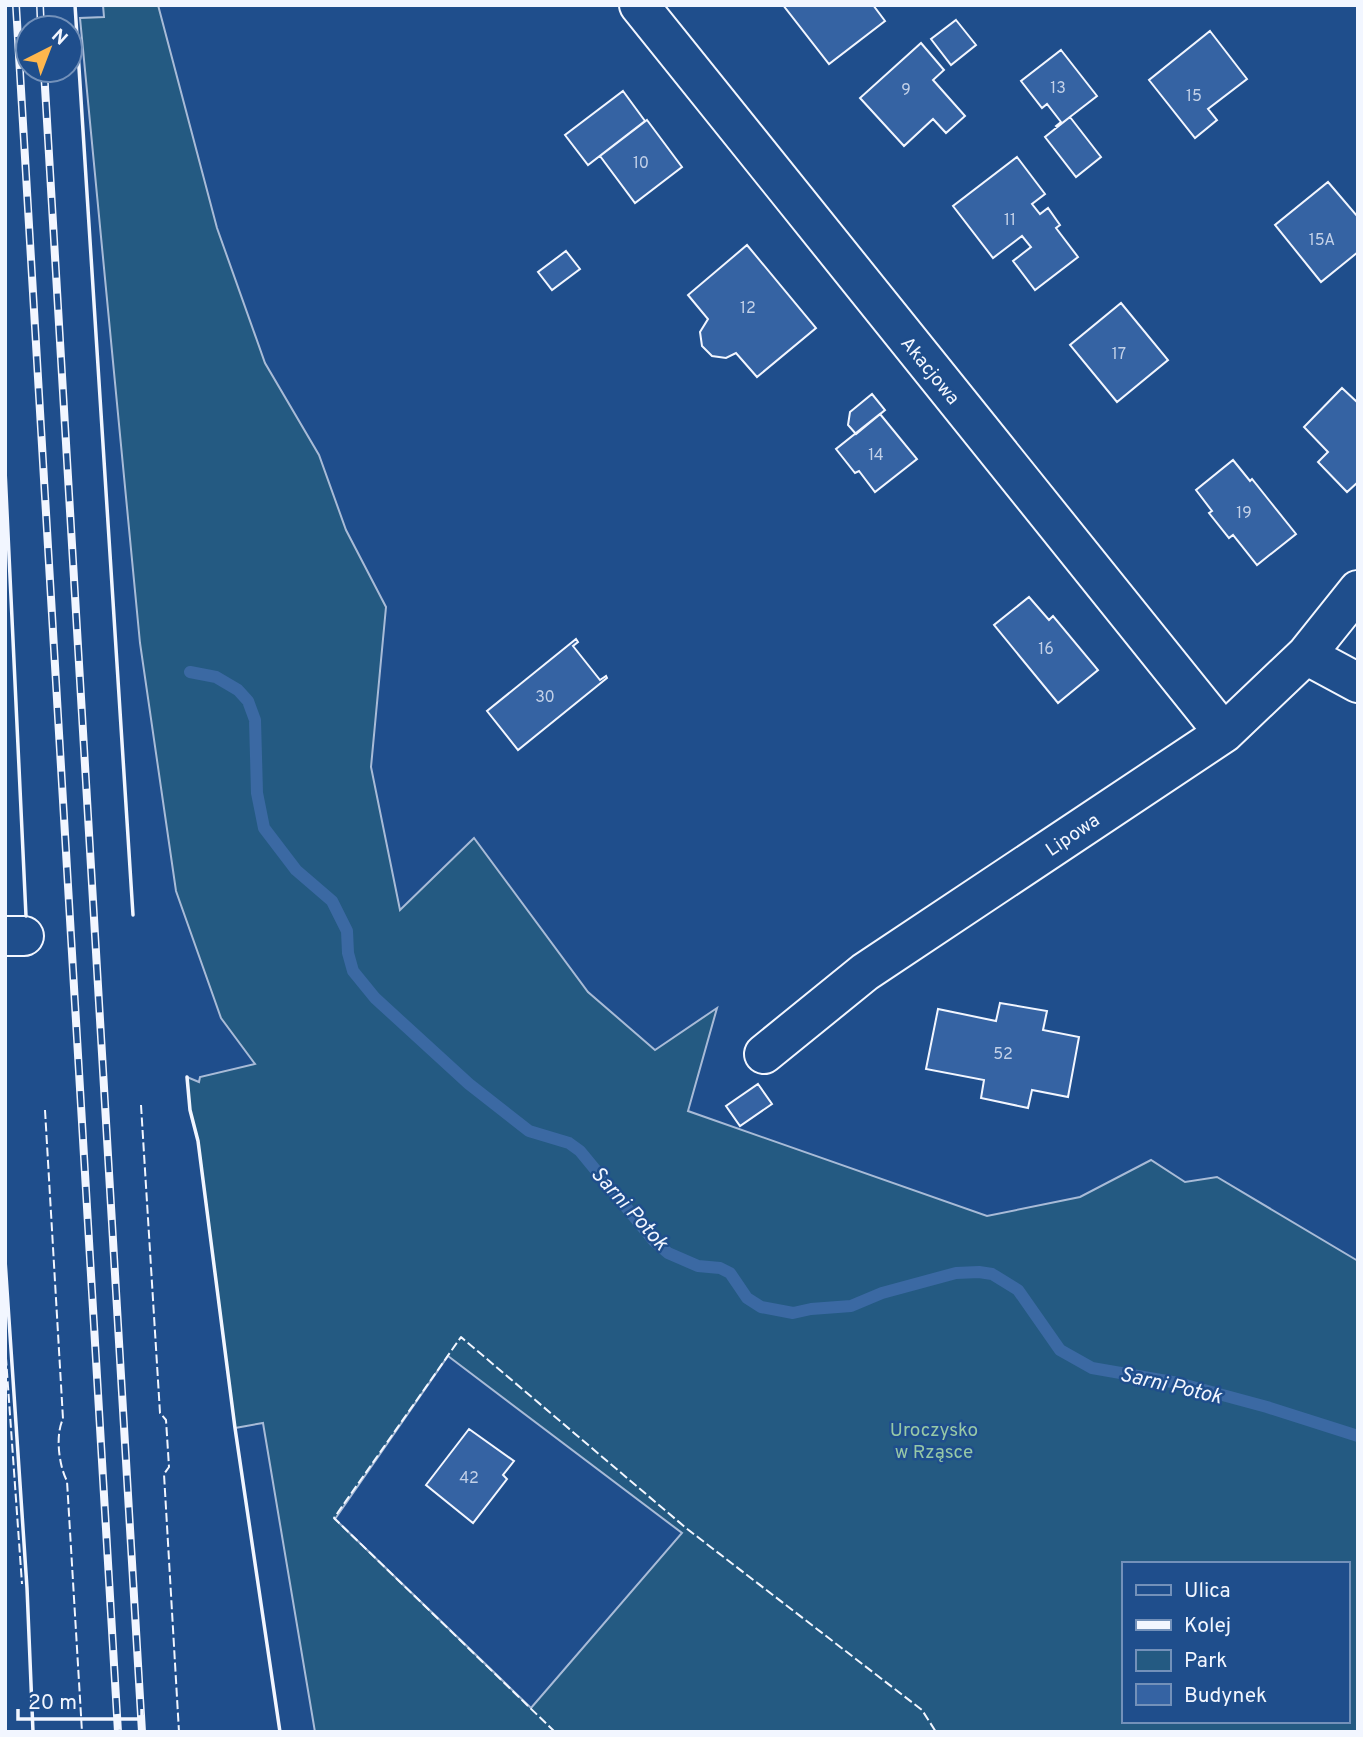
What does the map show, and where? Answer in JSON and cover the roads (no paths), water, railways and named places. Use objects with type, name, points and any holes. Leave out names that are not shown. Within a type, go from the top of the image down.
[{"type":"street","name":"Akacjowa","points":[[639,5],[1224,733]]},
{"type":"street","name":"Lipowa","points":[[764,1054],[865,972],[1224,733],[1306,655],[1358,590]]},
{"type":"street","points":[[1306,655],[1358,683]]},
{"type":"waterway","name":"Sarni Potok","points":[[190,672],[216,677],[238,690],[248,701],[255,720],[257,793],[264,828],[296,870],[332,901],[347,931],[348,953],[353,971],[375,998],[469,1084],[529,1131],[569,1143],[580,1151],[654,1241],[668,1253],[698,1266],[720,1268],[730,1273],[747,1298],[761,1307],[793,1313],[851,1306],[882,1293],[956,1273],[992,1274],[1018,1290],[1060,1350],[1092,1368],[1178,1383],[1267,1407],[1358,1436]]},
{"type":"railway","points":[[16,5],[118,1732]]},
{"type":"railway","points":[[40,5],[40,14]]},
{"type":"railway","points":[[45,84],[142,1732]]},
{"type":"park label","name":"Uroczysko w Rząsce","points":[[934,1440]]}]
